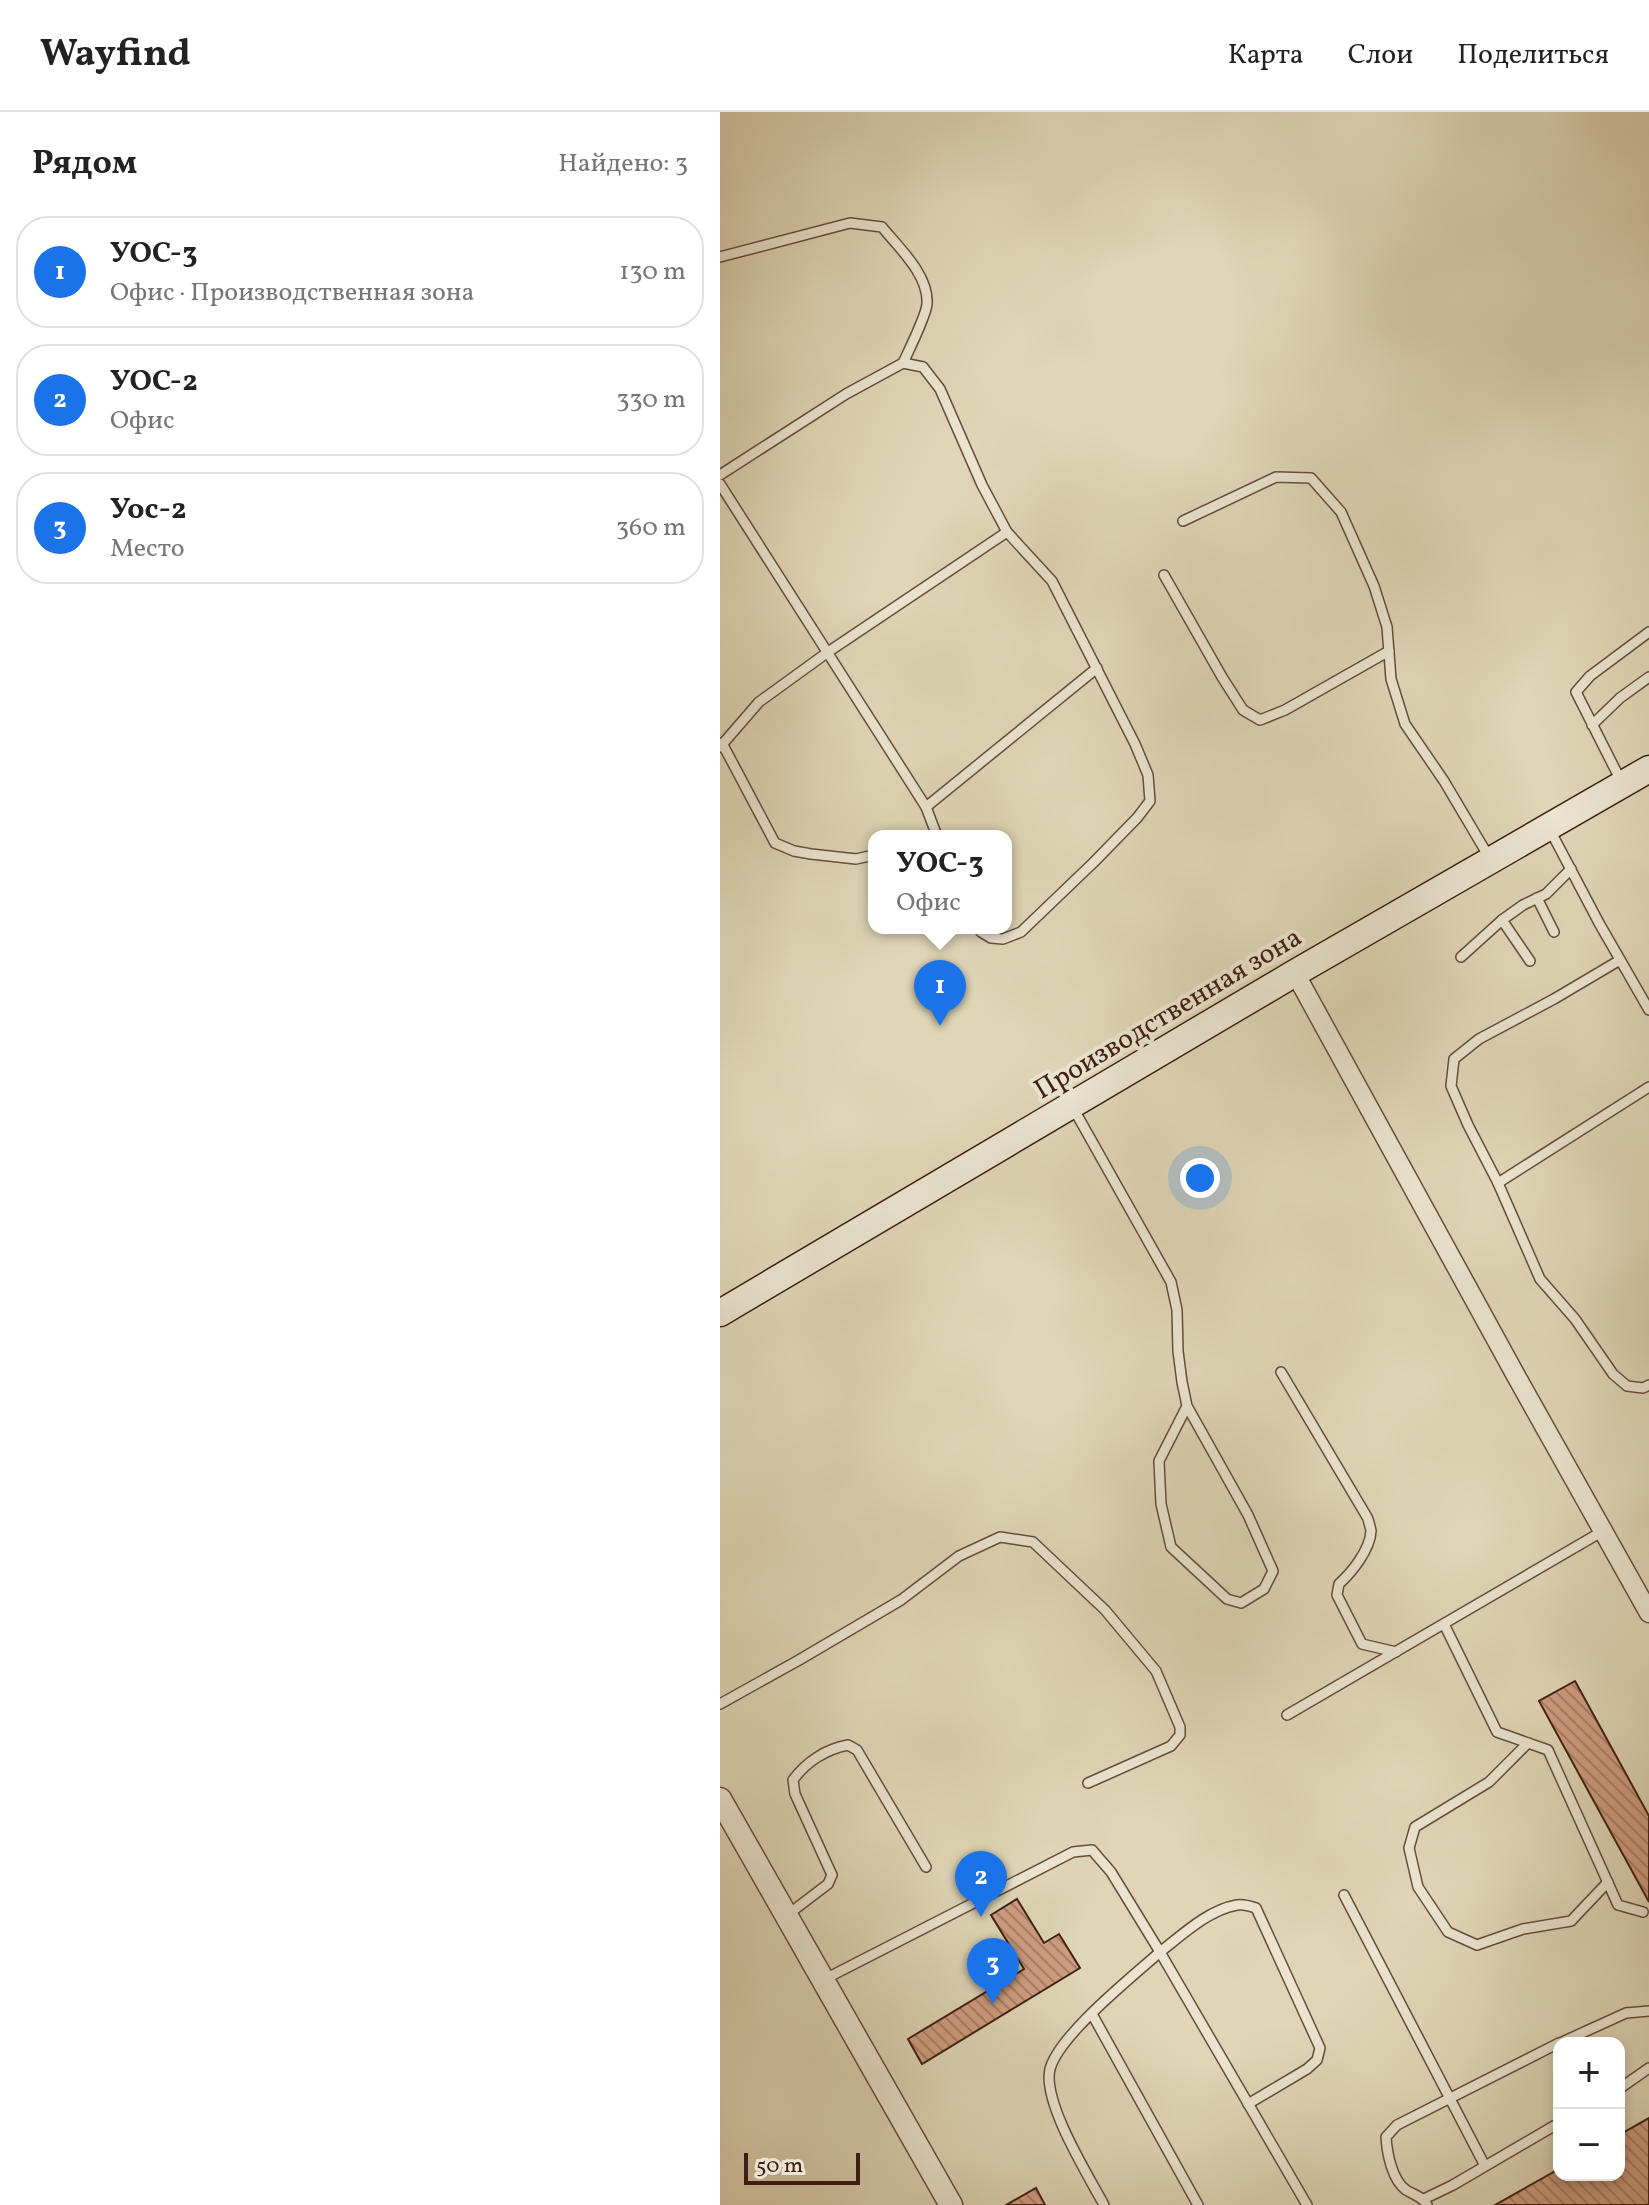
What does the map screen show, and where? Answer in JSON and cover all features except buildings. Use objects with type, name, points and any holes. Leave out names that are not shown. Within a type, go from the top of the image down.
[{"type":"main road","name":"Производственная зона","points":[[720,1313],[1295,973],[1649,769]]},
{"type":"street","points":[[1295,973],[1649,1613]]},
{"type":"street","points":[[720,1799],[951,2205]]},
{"type":"lane","points":[[720,257],[850,223],[882,227],[917,271],[925,289],[927,305],[903,363],[846,394],[720,475]]},
{"type":"lane","points":[[903,363],[923,367],[940,389],[982,485],[1007,532],[1052,581],[1148,775],[1150,801],[1093,863],[1021,932],[1003,939],[984,934]]},
{"type":"lane","points":[[1183,521],[1276,477],[1311,478],[1341,512],[1374,586],[1387,627],[1391,679],[1405,724],[1444,781],[1491,860]]},
{"type":"lane","points":[[720,484],[926,807],[935,830]]},
{"type":"lane","points":[[868,856],[856,859],[811,854],[775,843],[721,745],[759,702],[1007,532]]},
{"type":"lane","points":[[1164,575],[1243,710],[1260,720],[1285,710],[1389,651]]},
{"type":"lane","points":[[1622,784],[1576,692],[1590,676],[1649,632]]},
{"type":"lane","points":[[926,807],[1097,668]]},
{"type":"lane","points":[[1592,725],[1620,698],[1649,677]]},
{"type":"lane","points":[[1549,827],[1649,1010]]},
{"type":"lane","points":[[1461,957],[1502,920],[1546,894],[1571,869]]},
{"type":"lane","points":[[1537,898],[1554,932]]},
{"type":"lane","points":[[1502,920],[1530,961]]},
{"type":"lane","points":[[1620,960],[1479,1039],[1454,1059],[1451,1086],[1540,1279],[1575,1319],[1613,1374],[1627,1386],[1643,1388],[1649,1385]]},
{"type":"lane","points":[[1498,1183],[1649,1087]]},
{"type":"lane","points":[[1072,1105],[1171,1282],[1187,1406],[1248,1515],[1273,1571],[1264,1589],[1241,1603],[1227,1599],[1171,1547],[1161,1504],[1159,1461],[1187,1406]]},
{"type":"lane","points":[[1281,1372],[1367,1517],[1371,1530],[1351,1573],[1339,1584],[1337,1595],[1362,1644],[1396,1652]]},
{"type":"lane","points":[[1287,1715],[1603,1531]]},
{"type":"lane","points":[[720,1704],[901,1600],[959,1556],[1000,1537],[1033,1542],[1105,1610],[1156,1671],[1180,1727],[1180,1735],[1171,1746],[1088,1783]]},
{"type":"lane","points":[[1444,1624],[1497,1732],[1548,1750],[1618,1905],[1643,1912]]},
{"type":"lane","points":[[1528,1743],[1489,1782],[1415,1827],[1409,1848],[1418,1887],[1448,1932],[1477,1945],[1523,1929],[1571,1921],[1608,1882]]},
{"type":"lane","points":[[786,1916],[828,1884],[832,1875],[795,1794],[793,1780],[803,1766],[836,1747],[848,1745],[857,1750],[926,1867]]},
{"type":"lane","points":[[823,1980],[1073,1852],[1092,1850],[1111,1872],[1160,1952],[1307,2205]]},
{"type":"lane","points":[[1344,1895],[1485,2166]]},
{"type":"lane","points":[[1104,2205],[1064,2129],[1050,2087],[1050,2068],[1073,2031],[1160,1952],[1206,1918],[1239,1904],[1256,1908],[1320,2048],[1317,2060],[1307,2069],[1248,2104]]},
{"type":"lane","points":[[1573,2037],[1626,2013],[1649,2011]]},
{"type":"lane","points":[[1092,2014],[1198,2205]]},
{"type":"lane","points":[[1553,2046],[1397,2125],[1386,2137],[1388,2158],[1402,2188],[1425,2202],[1553,2126]]},
{"type":"lane","points":[[1625,2085],[1649,2068]]},
{"type":"place","name":"УОС-3","points":[[940,1026]]},
{"type":"place","name":"УОС-2","points":[[981,1917]]},
{"type":"place","name":"Уос-2","points":[[993,2004]]}]
